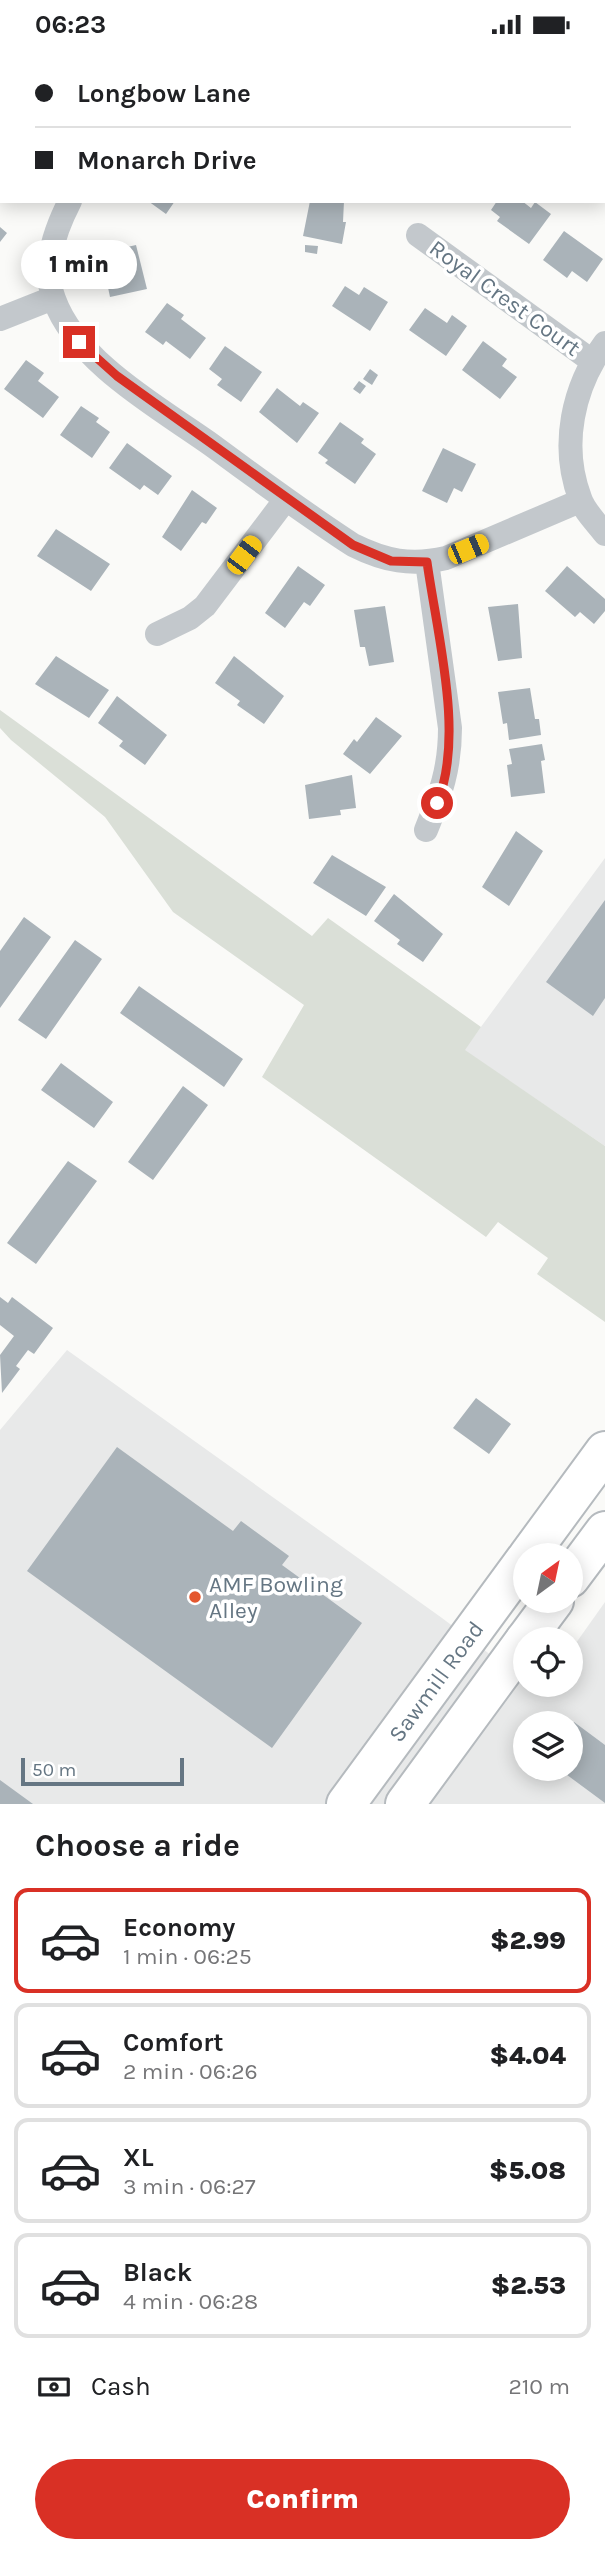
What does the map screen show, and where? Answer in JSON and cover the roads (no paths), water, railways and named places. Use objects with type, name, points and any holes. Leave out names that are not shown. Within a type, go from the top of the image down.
[{"type":"main road","name":"Sawmill Road","points":[[538,1543],[605,1451]]},
{"type":"main road","points":[[583,1561],[605,1531]]},
{"type":"main road","name":"Sawmill Road","points":[[346,1804],[513,1577]]},
{"type":"main road","name":"Sawmill Road","points":[[405,1804],[513,1656]]},
{"type":"street","points":[[69,203],[53,243],[50,281],[53,298],[79,342],[97,360],[353,545],[377,557],[427,562],[446,558],[580,501]]},
{"type":"street","name":"Royal Crest Court","points":[[418,235],[598,351]]},
{"type":"street","points":[[0,319],[53,298]]},
{"type":"street","points":[[598,351],[584,376],[569,439],[580,501],[605,534]]},
{"type":"street","points":[[157,634],[190,618],[205,606],[286,499]]},
{"type":"street","points":[[426,830],[446,781],[450,753],[450,728],[427,562]]},
{"type":"place","name":"AMF Bowling Alley","points":[[195,1597]]}]
